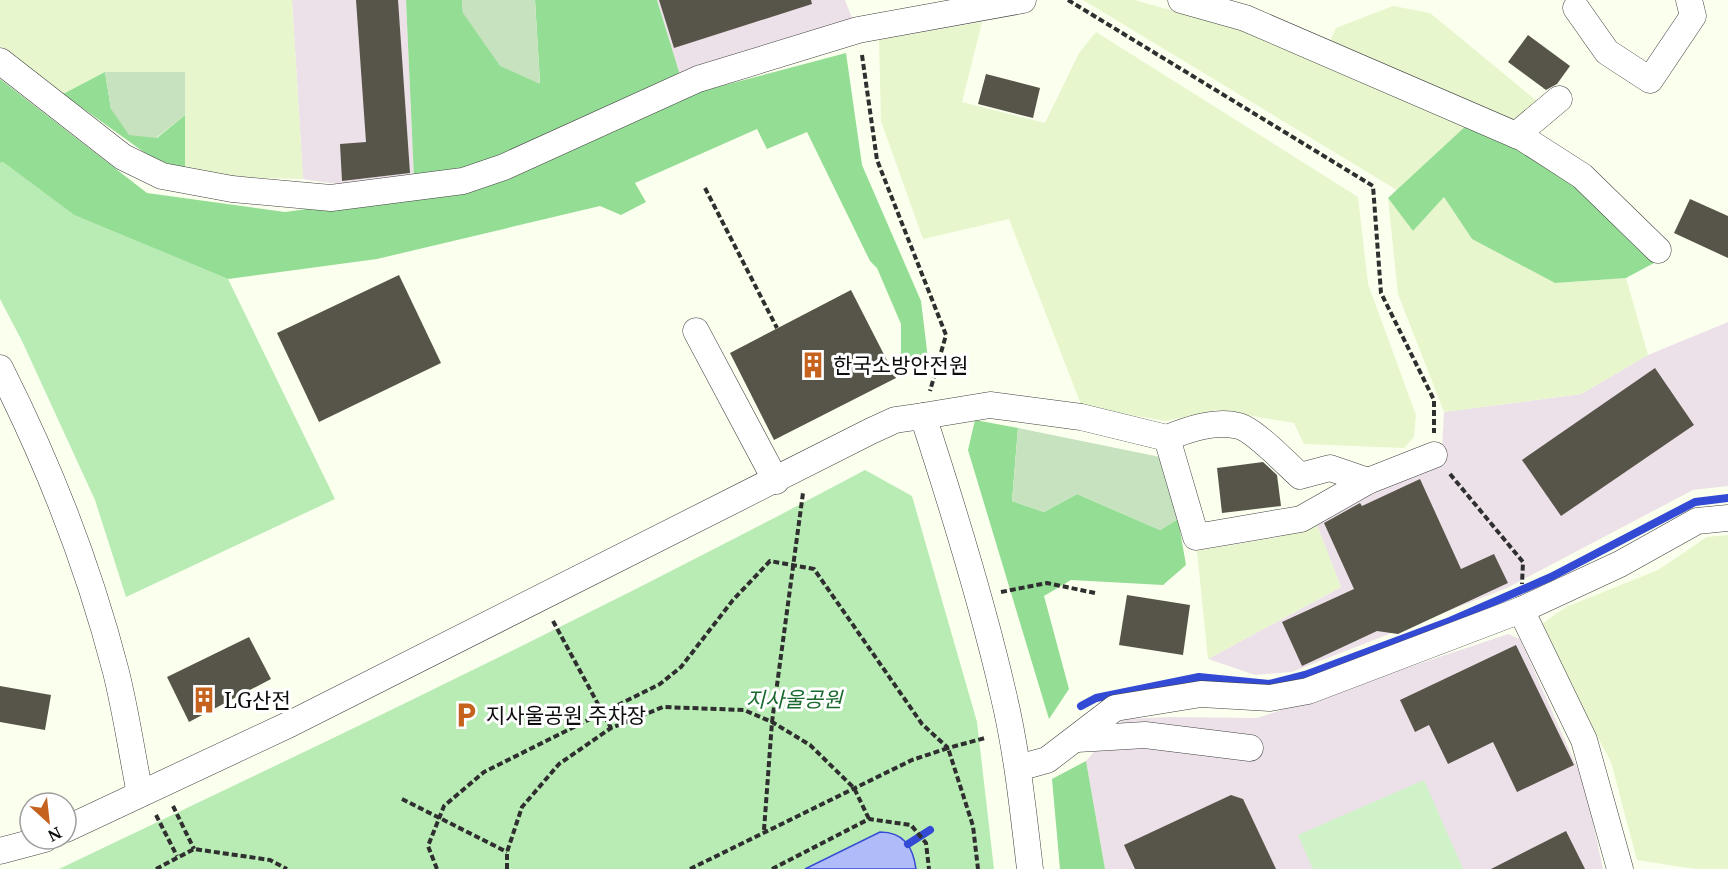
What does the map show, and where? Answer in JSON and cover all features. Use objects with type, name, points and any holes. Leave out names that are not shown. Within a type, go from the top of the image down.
[{"type":"street","points":[[0,61],[123,157],[162,176],[232,189],[331,198],[463,181],[504,167],[698,79],[858,30],[910,11],[1023,0]]},
{"type":"street","points":[[1181,0],[1245,18],[1516,135],[1582,176],[1658,250]]},
{"type":"street","points":[[1576,8],[1607,52],[1650,81],[1693,16],[1689,0]]},
{"type":"street","points":[[1516,135],[1559,99]]},
{"type":"street","points":[[696,331],[776,481]]},
{"type":"street","points":[[0,368],[58,493],[94,597],[116,674],[140,794]]},
{"type":"street","points":[[78,823],[290,724],[895,420],[990,405],[1081,417],[1167,438],[1196,426],[1240,426],[1272,449],[1300,476],[1330,468],[1368,481]]},
{"type":"street","points":[[923,416],[946,487],[1003,691],[1018,768],[1030,869]]},
{"type":"street","points":[[1167,438],[1196,537],[1301,519],[1368,481],[1434,455]]},
{"type":"street","points":[[1018,768],[1047,760],[1077,739],[1114,708],[1201,694],[1270,698],[1308,691],[1521,610],[1620,564],[1697,521],[1728,518]]},
{"type":"street","points":[[1521,610],[1584,740],[1620,869]]},
{"type":"street","points":[[1077,739],[1145,735],[1250,748]]},
{"type":"street","points":[[0,851],[18,846]]},
{"type":"path","points":[[1068,0],[1373,186],[1381,292],[1434,400],[1434,455],[1523,562],[1522,572]]},
{"type":"path","points":[[858,30],[877,160],[946,335],[923,416]]},
{"type":"path","points":[[705,188],[777,328]]},
{"type":"path","points":[[764,831],[772,722],[803,493]]},
{"type":"path","points":[[437,869],[428,846],[444,806],[484,772],[601,711],[660,684],[681,667],[733,600],[770,561],[814,569],[922,724],[948,748],[973,826],[978,869]]},
{"type":"path","points":[[976,596],[1047,583],[1095,593]]},
{"type":"path","points":[[553,621],[611,728]]},
{"type":"path","points":[[507,869],[507,852],[522,807],[559,764],[611,728],[663,707],[744,710],[772,722],[810,745],[854,788],[869,819]]},
{"type":"path","points":[[690,869],[912,760],[986,738]]},
{"type":"path","points":[[402,799],[507,852]]},
{"type":"path","points":[[173,806],[194,849]]},
{"type":"path","points":[[156,815],[177,856]]},
{"type":"path","points":[[772,869],[869,819],[911,825],[926,843],[929,869]]},
{"type":"path","points":[[843,833],[847,840]]},
{"type":"path","points":[[156,869],[194,849],[270,860],[287,869]]},
{"type":"path","points":[[786,862],[790,869]]},
{"type":"shaded area","points":[[292,0],[406,0],[414,179],[343,185],[303,179]]},
{"type":"shaded area","points":[[657,0],[845,0],[852,18],[680,75]]},
{"type":"shaded area","points":[[1728,322],[1728,486],[1693,490],[1507,588],[1292,672],[1255,675],[1208,659],[1341,587],[1315,520],[1442,449],[1444,412],[1581,394],[1648,355]]},
{"type":"shaded area","points":[[1508,634],[1520,639],[1585,785],[1603,869],[1105,869],[1086,761],[1123,719],[1257,718]]},
{"type":"green space","points":[[0,0],[292,0],[303,179],[219,177],[185,170],[185,72],[105,72],[63,94],[0,46]]},
{"type":"green space","points":[[406,0],[462,0],[463,13],[540,83],[535,0],[657,0],[680,75],[483,164],[414,179]]},
{"type":"green space","points":[[462,0],[535,0],[540,84],[500,66],[463,13]]},
{"type":"green space","points":[[1083,0],[1134,0],[1258,34],[1469,123],[1397,190]]},
{"type":"green space","points":[[1393,6],[1430,13],[1538,102],[1509,125],[1326,49],[1336,28]]},
{"type":"green space","points":[[982,22],[962,102],[1045,123],[1079,53],[1096,32],[1358,197],[1368,284],[1416,415],[1414,437],[1404,448],[1304,444],[1294,423],[1217,410],[1166,421],[1082,407],[1009,219],[923,239],[881,121],[879,40]]},
{"type":"green space","points":[[846,53],[862,165],[921,301],[929,367],[901,363],[901,324],[877,268],[870,261],[807,132],[767,149],[757,129],[635,183],[646,202],[621,215],[600,206],[377,259],[228,279],[74,215],[3,162],[0,163],[0,79],[147,193],[285,212],[484,185],[687,95]]},
{"type":"green space","points":[[105,72],[111,109],[157,138],[185,115],[185,170],[152,158],[63,94]]},
{"type":"green space","points":[[105,72],[185,72],[185,115],[156,138],[129,135],[111,109]]},
{"type":"green space","points":[[1469,123],[1522,150],[1584,192],[1654,263],[1626,278],[1555,283],[1472,239],[1444,197],[1413,231],[1388,198]]},
{"type":"green space","points":[[3,162],[74,215],[228,279],[335,499],[126,597],[95,500],[22,341],[0,299],[0,163]]},
{"type":"green space","points":[[1444,197],[1472,239],[1555,283],[1626,278],[1648,355],[1581,394],[1444,412],[1398,294],[1388,198],[1413,231]]},
{"type":"green space","points":[[975,420],[1018,428],[1012,501],[1044,512],[1077,494],[1160,530],[1178,519],[1186,565],[1163,585],[1071,580],[1044,596],[1069,689],[1049,719],[968,450]]},
{"type":"green space","points":[[1018,428],[1160,457],[1178,519],[1160,530],[1077,494],[1044,512],[1012,501]]},
{"type":"green space","name":"지사울공원","points":[[865,470],[912,496],[977,722],[994,869],[59,869],[565,624]]},
{"type":"green space","points":[[1315,520],[1341,587],[1208,659],[1197,551],[1280,537]]},
{"type":"green space","points":[[1728,535],[1728,869],[1695,869],[1637,860],[1611,762],[1539,626],[1566,607],[1658,570],[1707,537]]},
{"type":"green space","points":[[1086,761],[1105,869],[1060,869],[1052,779]]},
{"type":"green space","points":[[1424,780],[1463,869],[1313,869],[1298,835]]},
{"type":"water","points":[[880,832],[895,835],[906,842],[916,869],[805,869]]},
{"type":"building","points":[[356,0],[398,0],[410,173],[342,181],[340,144],[366,142]]},
{"type":"building","points":[[659,0],[811,0],[812,4],[674,48]]},
{"type":"building","points":[[1528,35],[1570,66],[1557,84],[1546,90],[1508,62]]},
{"type":"building","points":[[986,74],[1040,88],[1033,118],[978,104]]},
{"type":"building","points":[[1690,199],[1728,216],[1728,258],[1674,233]]},
{"type":"building","points":[[399,275],[441,363],[319,422],[277,333]]},
{"type":"building","name":"한국소방안전원","points":[[851,290],[896,378],[774,440],[730,353]]},
{"type":"building","points":[[1655,368],[1694,425],[1561,516],[1522,460]]},
{"type":"building","points":[[1263,462],[1277,475],[1281,506],[1222,513],[1217,468]]},
{"type":"building","points":[[1420,479],[1461,569],[1494,554],[1508,583],[1398,634],[1377,631],[1302,666],[1282,622],[1354,589],[1324,523],[1360,503],[1362,506]]},
{"type":"building","points":[[1127,595],[1190,605],[1183,655],[1119,645]]},
{"type":"building","name":"LG산전","points":[[249,637],[271,679],[189,722],[167,677]]},
{"type":"building","points":[[1516,645],[1574,765],[1517,792],[1493,742],[1448,764],[1429,725],[1415,732],[1400,700]]},
{"type":"building","points":[[0,686],[51,695],[45,730],[0,722]]},
{"type":"building","points":[[1231,795],[1243,799],[1276,869],[1135,869],[1124,845]]},
{"type":"building","points":[[1566,831],[1585,869],[1491,869]]},
{"type":"waterway","points":[[1081,706],[1096,698],[1199,677],[1269,684],[1305,675],[1450,621],[1551,577],[1695,502],[1728,498]]},
{"type":"waterway","points":[[908,844],[930,830]]},
{"type":"place","name":"한국소방안전원","points":[[813,365]]},
{"type":"place","name":"LG산전","points":[[204,700]]},
{"type":"place","name":"지사울공원 주차장","points":[[466,715]]}]
